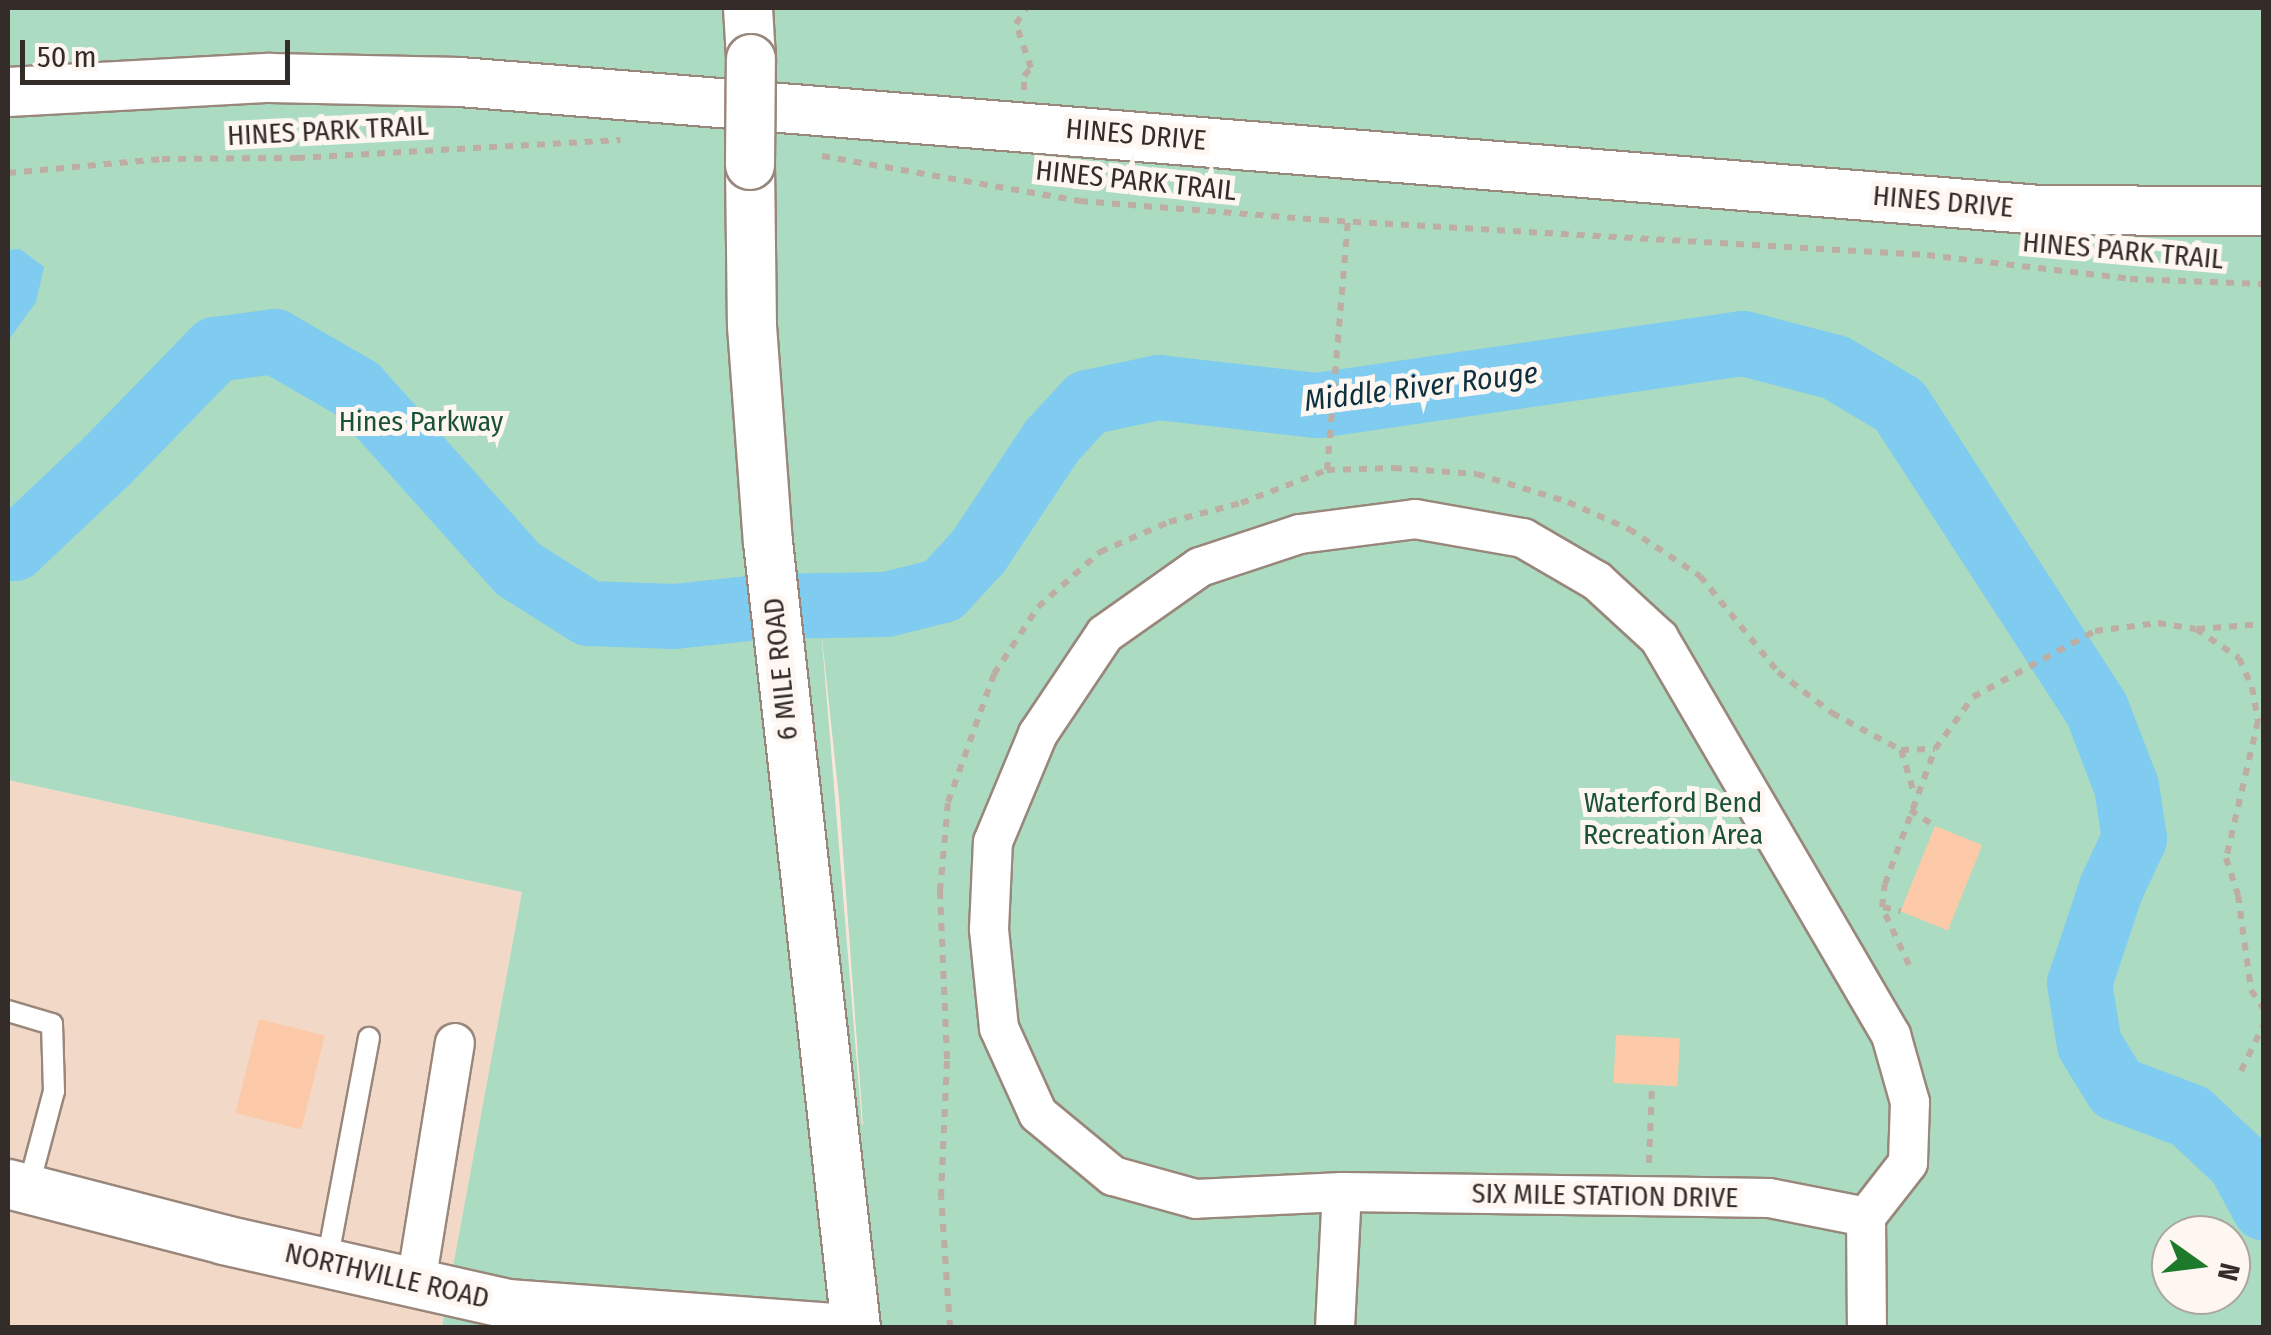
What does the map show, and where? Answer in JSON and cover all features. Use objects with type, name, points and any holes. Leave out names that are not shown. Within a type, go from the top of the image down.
[{"type":"street","name":"6 MILE ROAD","points":[[748,8],[752,326],[768,542],[856,1328]]},
{"type":"street","name":"HINES DRIVE","points":[[8,92],[270,78],[460,82],[2038,210],[2264,211]]},
{"type":"street","name":"SIX MILE STATION DRIVE","points":[[1415,519],[1523,538],[1598,581],[1659,638],[1891,1035],[1910,1102],[1908,1163],[1866,1217],[1769,1198],[1342,1192],[1196,1199],[1112,1176],[1038,1114],[999,1028],[989,930],[994,842],[1038,734],[1106,634],[1200,567],[1300,534],[1415,519]]},
{"type":"street","points":[[416,1283],[454,1043]]},
{"type":"street","name":"NORTHVILLE ROAD","points":[[18,1186],[224,1240],[508,1304],[833,1328]]},
{"type":"street","points":[[1335,1328],[1342,1192]]},
{"type":"street","points":[[1866,1217],[1867,1328]]},
{"type":"lane","points":[[8,1011],[52,1024],[54,1091],[18,1186]]},
{"type":"lane","points":[[327,1262],[370,1038]]},
{"type":"path","points":[[1024,126],[1024,76],[1031,68],[1016,24],[1026,8]]},
{"type":"path","name":"HINES PARK TRAIL","points":[[8,173],[162,158],[297,158],[624,140]]},
{"type":"path","name":"HINES PARK TRAIL","points":[[812,155],[1080,201],[1348,222],[1927,255],[2130,279],[2264,284]]},
{"type":"path","points":[[1348,222],[1326,470],[1394,468],[1476,474],[1568,502],[1630,530],[1700,576],[1778,672],[1832,712],[1902,750],[1936,749]]},
{"type":"path","points":[[1908,965],[1882,906],[1884,884],[1936,749],[1973,697],[2095,632],[2158,623],[2196,629],[2264,624]]},
{"type":"path","points":[[2196,629],[2239,658],[2252,687],[2258,721],[2226,858],[2238,895],[2252,990],[2264,1009]]},
{"type":"path","points":[[1902,750],[1915,797]]},
{"type":"path","points":[[1910,810],[1935,826]]},
{"type":"path","points":[[1882,906],[1901,912]]},
{"type":"path","points":[[2241,1071],[2264,1024]]},
{"type":"path","points":[[1648,1196],[1652,1084]]},
{"type":"path","points":[[945,1274],[950,1328]]},
{"type":"shaded area","points":[[8,780],[522,892],[442,1327],[8,1328]]},
{"type":"green space","points":[[8,8],[2263,8],[2263,1327],[442,1327],[522,892],[8,780]],"holes":[[[821,629],[839,798],[863,1125]]]},
{"type":"water","points":[[20,249],[44,267],[36,302],[8,341],[8,250]]},
{"type":"building","points":[[1935,826],[1982,845],[1948,930],[1901,911]]},
{"type":"building","points":[[259,1019],[325,1035],[302,1130],[236,1113]]},
{"type":"building","points":[[1616,1035],[1680,1038],[1677,1086],[1613,1083]]},
{"type":"waterway","name":"Middle River Rouge","points":[[8,548],[14,548],[105,462],[215,349],[274,341],[357,389],[518,569],[588,613],[674,616],[766,606],[886,604],[942,590],[978,551],[1051,441],[1087,402],[1158,387],[1317,405],[1743,343],[1835,367],[1899,405],[2096,708],[2126,786],[2134,838],[2111,887],[2079,983],[2089,1044],[2116,1088],[2190,1116],[2239,1162],[2264,1208]]},
{"type":"park label","name":"Hines Parkway","points":[[421,422]]},
{"type":"park label","name":"Waterford Bend Recreation Area","points":[[1673,819]]}]
